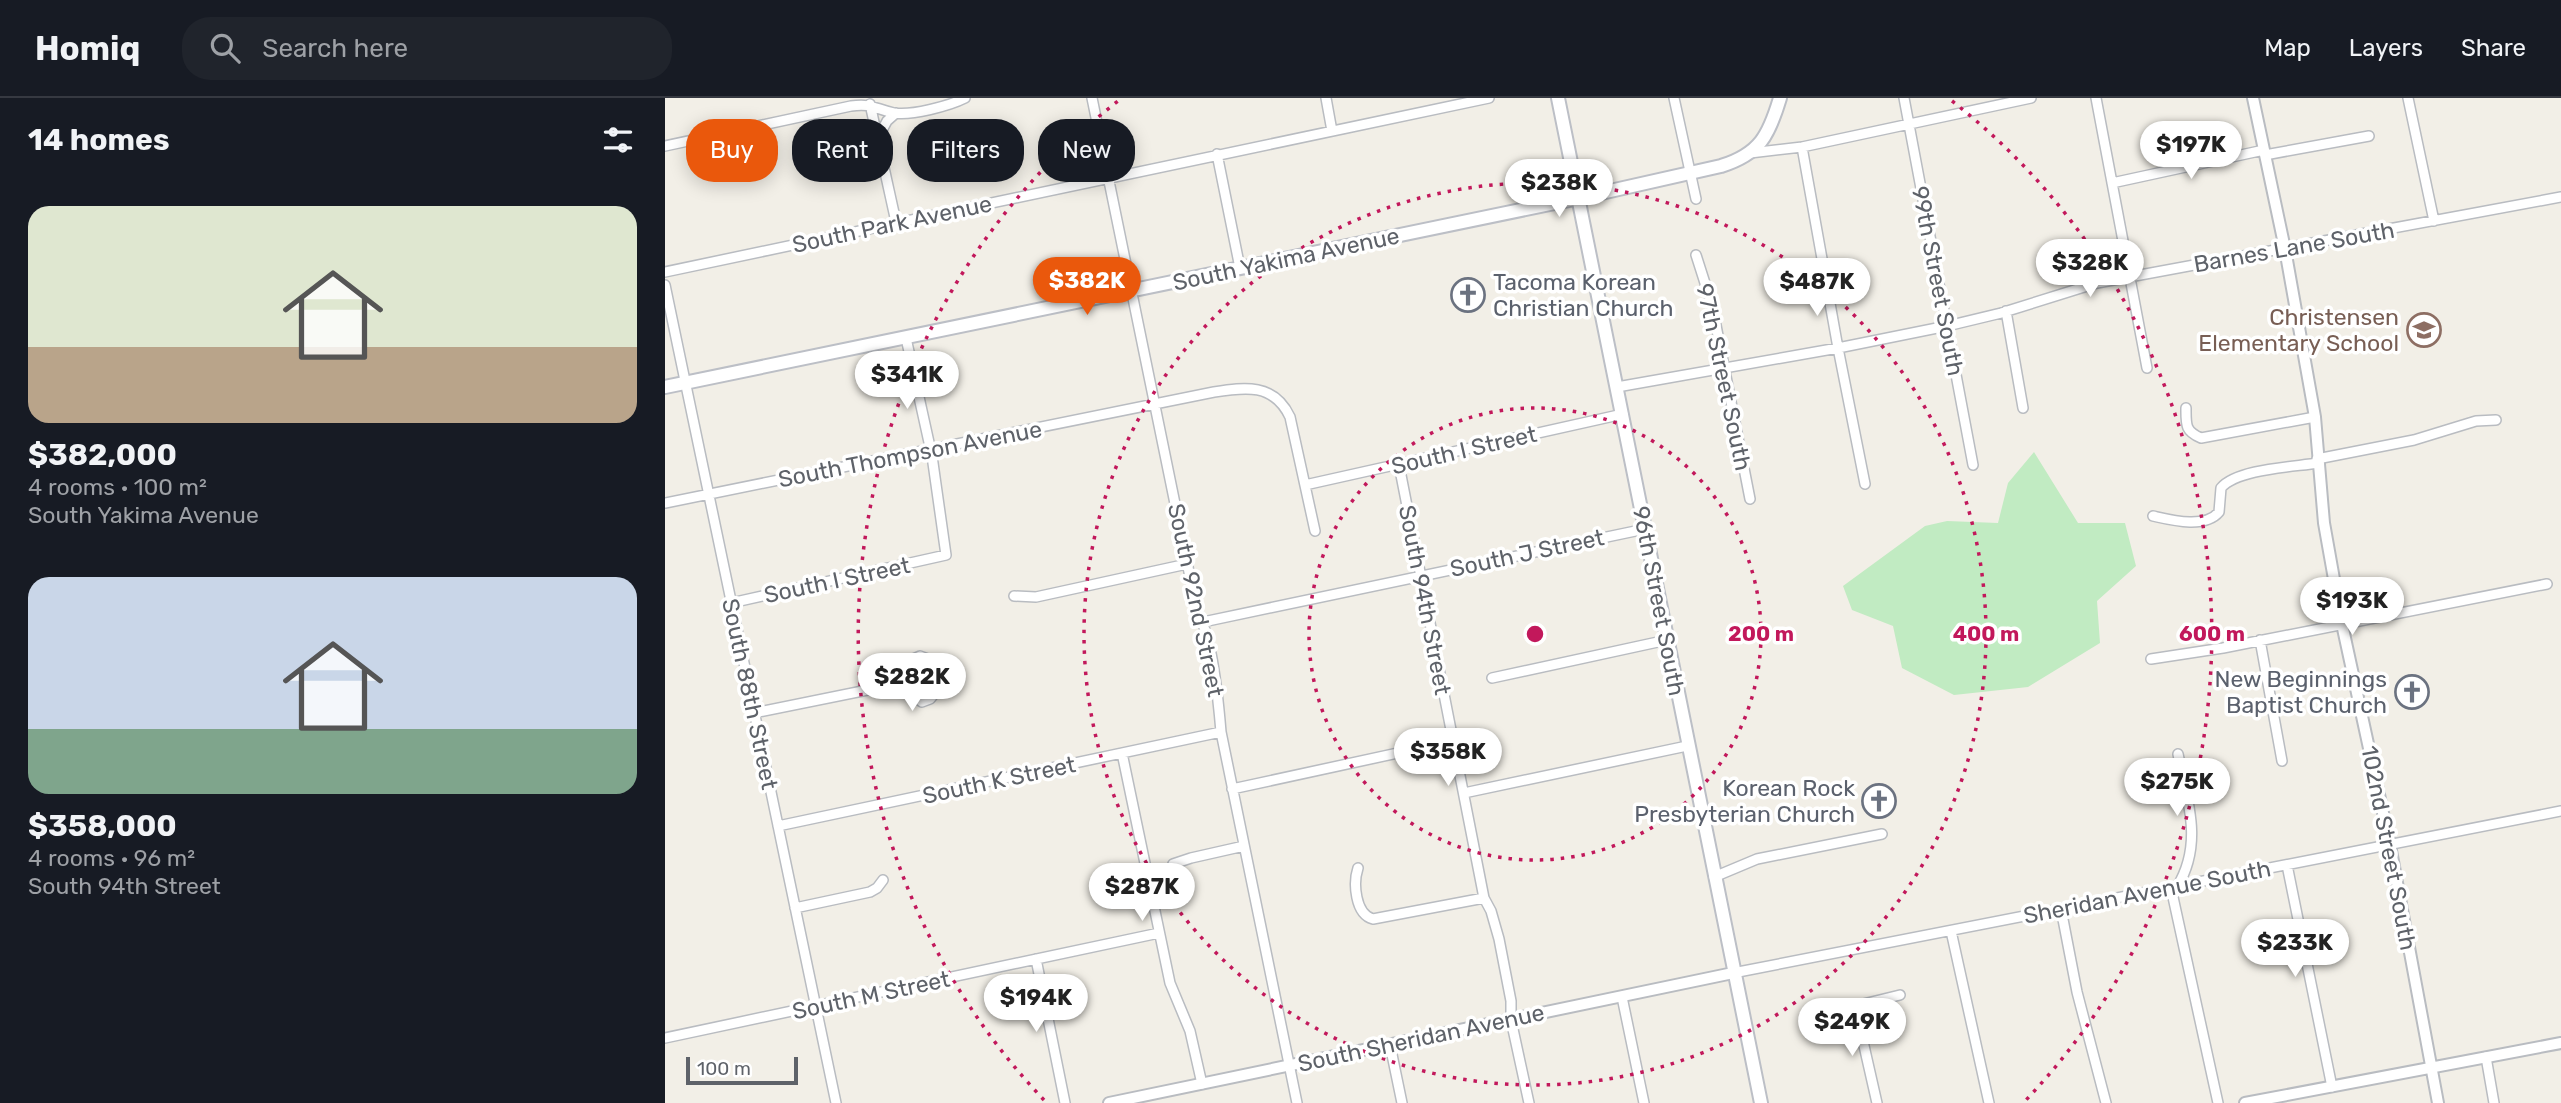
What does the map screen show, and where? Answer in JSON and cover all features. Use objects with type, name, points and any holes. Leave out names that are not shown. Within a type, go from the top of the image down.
[{"type":"main road","name":"96th Street South","points":[[1558,98],[1761,1103]]},
{"type":"main road","points":[[1750,153],[1769,132],[1780,98]]},
{"type":"main road","name":"South Yakima Avenue","points":[[665,387],[1579,198],[1732,162],[1750,153]]},
{"type":"street","points":[[665,146],[851,106],[870,104],[896,113],[941,106],[965,98]]},
{"type":"street","name":"South 92nd Street","points":[[1091,98],[1095,119]]},
{"type":"street","points":[[1326,98],[1332,131]]},
{"type":"street","name":"South Park Avenue","points":[[1135,172],[1489,98]]},
{"type":"street","points":[[1674,98],[1696,199]]},
{"type":"street","name":"99th Street South","points":[[1904,98],[1972,465]]},
{"type":"street","points":[[1750,153],[1802,146],[2031,98]]},
{"type":"street","points":[[2096,98],[2147,368]]},
{"type":"street","name":"102nd Street South","points":[[2253,98],[2285,249],[2315,417],[2323,523],[2390,845],[2438,1103]]},
{"type":"street","points":[[2408,98],[2434,221]]},
{"type":"street","points":[[870,104],[874,119]]},
{"type":"street","points":[[889,119],[896,113]]},
{"type":"street","points":[[2112,183],[2264,153],[2369,136]]},
{"type":"street","points":[[1802,146],[1865,484]]},
{"type":"street","points":[[1217,154],[1240,268]]},
{"type":"street","points":[[888,182],[896,222]]},
{"type":"street","name":"South Park Avenue","points":[[665,272],[1089,182]]},
{"type":"street","name":"South 92nd Street","points":[[1109,182],[1198,616],[1203,622],[1232,789],[1297,1103]]},
{"type":"street","name":"Barnes Lane South","points":[[1617,387],[1947,326],[2083,286],[2131,276],[2561,197]]},
{"type":"street","name":"97th Street South","points":[[1696,255],[1712,305],[1750,499]]},
{"type":"street","name":"South 88th Street","points":[[665,285],[836,1103]]},
{"type":"street","points":[[2005,311],[2023,408]]},
{"type":"street","points":[[906,338],[930,449]]},
{"type":"street","name":"South Thompson Avenue","points":[[665,503],[1248,387],[1264,391],[1279,401],[1290,417],[1315,531]]},
{"type":"street","points":[[2186,408],[2187,427],[2191,433],[2201,438],[2315,417]]},
{"type":"street","name":"South I Street","points":[[1305,485],[1623,414]]},
{"type":"street","points":[[2153,516],[2182,521],[2210,519],[2219,512],[2221,488],[2229,481],[2249,474],[2414,440],[2476,421],[2496,420]]},
{"type":"street","name":"South I Street","points":[[731,603],[943,557],[947,551],[930,449]]},
{"type":"street","name":"South 94th Street","points":[[1399,465],[1484,898],[1492,911],[1499,939],[1511,1001],[1511,1020],[1529,1103]]},
{"type":"street","name":"South J Street","points":[[1203,622],[1645,529]]},
{"type":"street","points":[[1014,596],[1036,597],[1187,564]]},
{"type":"street","points":[[2151,659],[2547,584]]},
{"type":"street","points":[[1492,678],[1667,640]]},
{"type":"street","points":[[2260,640],[2282,761]]},
{"type":"street","points":[[920,656],[928,659],[935,681],[935,693],[930,699],[922,702],[915,697],[907,682],[909,661],[920,656]]},
{"type":"street","points":[[754,713],[907,682]]},
{"type":"street","name":"South K Street","points":[[778,826],[1221,732]]},
{"type":"street","points":[[1232,789],[1453,741]]},
{"type":"street","points":[[1464,793],[1687,746]]},
{"type":"street","points":[[1122,753],[1170,983],[1190,1031],[1202,1084]]},
{"type":"street","points":[[2178,754],[2187,784],[2192,827],[2185,873],[2174,887],[2218,1103]]},
{"type":"street","name":"Sheridan Avenue South","points":[[1734,973],[2561,811]]},
{"type":"street","points":[[1714,877],[1757,859],[1882,834]]},
{"type":"street","points":[[1173,864],[1244,846]]},
{"type":"street","points":[[2287,865],[2332,1087]]},
{"type":"street","points":[[1358,868],[1356,878],[1361,909],[1368,918],[1382,919],[1484,898]]},
{"type":"street","points":[[795,908],[870,892],[883,880]]},
{"type":"street","points":[[2061,909],[2077,992],[2106,1103]]},
{"type":"street","points":[[1951,931],[1989,1103]]},
{"type":"street","name":"South M Street","points":[[665,1038],[1159,933]]},
{"type":"street","points":[[1036,959],[1065,1103]]},
{"type":"street","name":"South Sheridan Avenue","points":[[1109,1103],[1149,1099],[1202,1084],[1734,973]]},
{"type":"street","points":[[1877,1103],[1855,1006],[1900,995]]},
{"type":"street","points":[[1622,997],[1644,1103]]},
{"type":"street","points":[[2253,1102],[2561,1043]]},
{"type":"street","points":[[1389,1045],[1402,1103]]},
{"type":"street","points":[[2486,1057],[2494,1103]]},
{"type":"green space","points":[[2034,452],[2078,523],[2125,523],[2136,566],[2097,601],[2100,643],[2028,687],[1954,695],[1902,668],[1893,626],[1852,610],[1843,586],[1925,526],[1947,521],[1998,523],[2008,483]]},
{"type":"place","name":"Tacoma Korean Christian Church","points":[[1468,295]]},
{"type":"place","name":"Christensen Elementary School","points":[[2424,330]]},
{"type":"place","name":"New Beginnings Baptist Church","points":[[2412,692]]},
{"type":"place","name":"Korean Rock Presbyterian Church","points":[[1879,801]]}]
